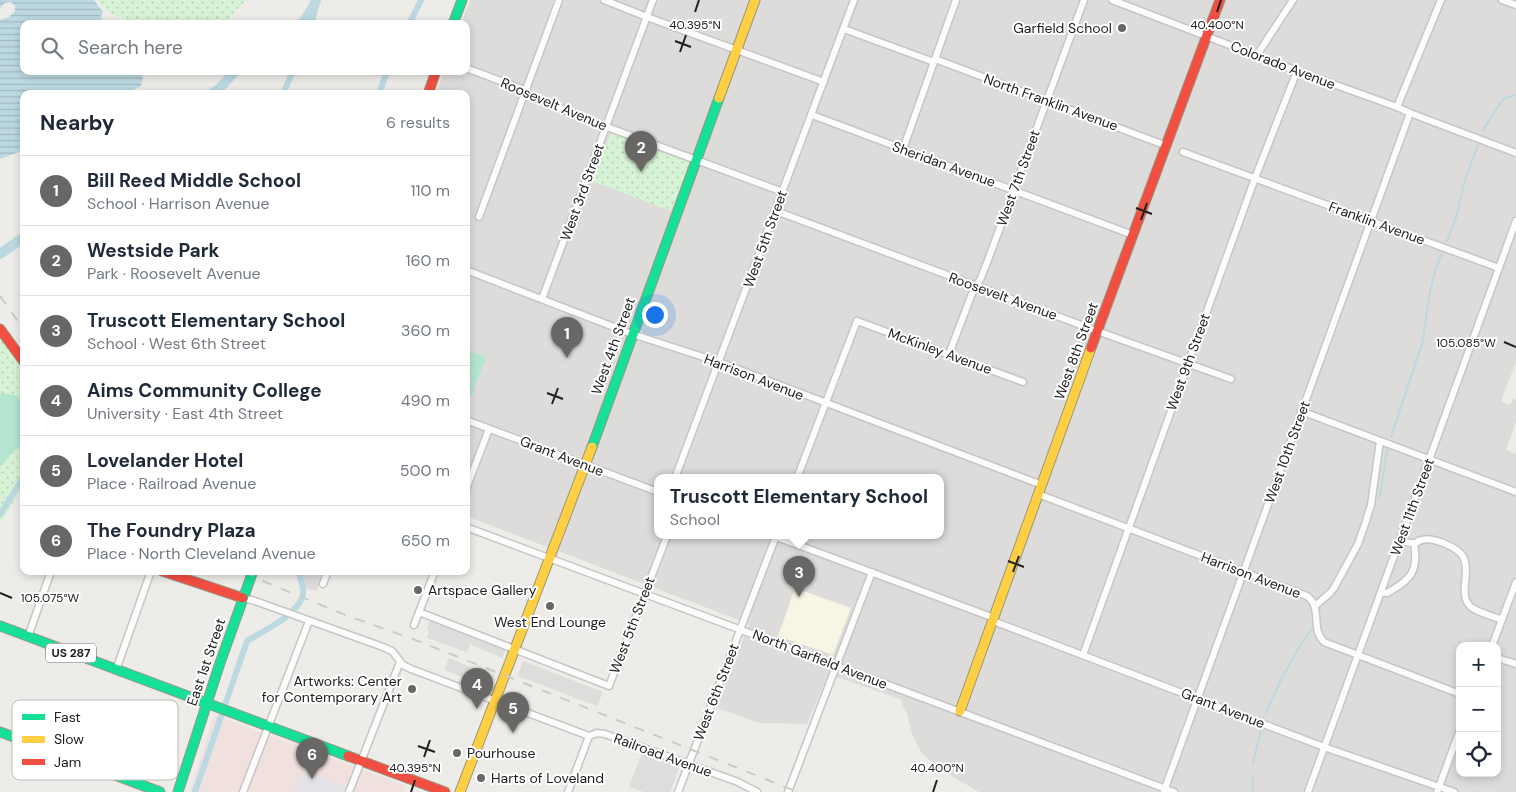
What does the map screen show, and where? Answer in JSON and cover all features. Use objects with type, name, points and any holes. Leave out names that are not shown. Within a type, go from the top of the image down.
[{"type":"main road","points":[[454,20],[462,0]]},
{"type":"main road","name":"West 4th Street","points":[[460,792],[585,465],[755,0]]},
{"type":"main road","name":"West 8th Street","points":[[960,711],[1220,0]]},
{"type":"main road","points":[[429,90],[435,75]]},
{"type":"main road","points":[[0,329],[20,356]]},
{"type":"main road","points":[[174,575],[242,598]]},
{"type":"main road","name":"East 1st Street","points":[[178,792],[242,598],[251,575]]},
{"type":"main road","name":"US 287","points":[[0,626],[445,792]]},
{"type":"main road","points":[[0,732],[12,736]]},
{"type":"main road","points":[[128,780],[160,792]]},
{"type":"street","points":[[479,217],[559,0]]},
{"type":"street","points":[[604,0],[824,82]]},
{"type":"street","name":"West 3rd Street","points":[[542,299],[653,0]]},
{"type":"street","name":"West 5th Street","points":[[677,474],[854,0]]},
{"type":"street","points":[[903,149],[956,0]]},
{"type":"street","name":"West 7th Street","points":[[949,354],[980,280],[1084,0]]},
{"type":"street","name":"Colorado Avenue","points":[[1112,0],[1410,113]]},
{"type":"street","points":[[1257,55],[1292,0]]},
{"type":"street","points":[[1397,107],[1441,0]]},
{"type":"street","points":[[1502,0],[1516,5]]},
{"type":"street","name":"North Franklin Avenue","points":[[844,29],[935,60],[1167,146]]},
{"type":"street","name":"Roosevelt Avenue","points":[[470,70],[525,92],[530,96],[783,192]]},
{"type":"street","name":"West 9th Street","points":[[1083,655],[1255,178],[1297,71]]},
{"type":"street","points":[[1410,113],[1516,153]]},
{"type":"street","name":"West 10th Street","points":[[1164,790],[1410,113]]},
{"type":"street","name":"Sheridan Avenue","points":[[812,115],[1133,235]]},
{"type":"street","points":[[1183,152],[1255,178]]},
{"type":"street","name":"Franklin Avenue","points":[[1255,178],[1499,268]]},
{"type":"street","name":"Roosevelt Avenue","points":[[776,211],[1232,379]]},
{"type":"street","name":"West 11th Street","points":[[1308,792],[1516,221]]},
{"type":"street","name":"Harrison Avenue","points":[[470,272],[632,334],[719,362],[1040,490],[1128,528],[1307,596],[1315,606],[1316,626],[1321,639],[1327,643],[1456,692]]},
{"type":"street","name":"McKinley Avenue","points":[[825,404],[857,321],[1023,382]]},
{"type":"street","points":[[799,474],[825,404]]},
{"type":"street","points":[[1301,411],[1516,492]]},
{"type":"street","name":"Grant Avenue","points":[[470,422],[654,491]]},
{"type":"street","points":[[470,479],[489,429]]},
{"type":"street","points":[[1315,606],[1334,588],[1358,544],[1371,504],[1380,440]]},
{"type":"street","name":"North Garfield Avenue","points":[[470,528],[960,711],[1164,790],[1174,792]]},
{"type":"street","name":"West 5th Street","points":[[514,648],[609,686],[666,539]]},
{"type":"street","name":"West 6th Street","points":[[678,792],[774,539]]},
{"type":"street","name":"Grant Avenue","points":[[783,539],[1324,747],[1438,789],[1454,792]]},
{"type":"street","points":[[1400,540],[1414,543],[1429,539],[1459,552],[1466,561],[1465,596],[1468,604],[1502,620]]},
{"type":"street","points":[[1381,592],[1387,593],[1403,584],[1411,575],[1416,563],[1414,543]]},
{"type":"street","points":[[788,792],[872,572]]},
{"type":"street","points":[[28,637],[50,575]]},
{"type":"street","points":[[116,670],[150,575]]},
{"type":"street","points":[[323,584],[326,575]]},
{"type":"street","points":[[414,625],[433,575]]},
{"type":"street","points":[[1494,642],[1516,582]]},
{"type":"street","name":"Railroad Avenue","points":[[242,598],[383,647],[394,653],[407,668],[494,701],[589,736],[597,733],[605,734],[738,782],[757,792]]},
{"type":"street","points":[[419,612],[514,648]]},
{"type":"street","points":[[243,792],[309,621]]},
{"type":"street","points":[[1501,659],[1516,664]]},
{"type":"street","points":[[349,792],[400,662]]},
{"type":"street","points":[[1438,789],[1459,732]]},
{"type":"street","points":[[568,792],[589,736]]},
{"type":"shaded area","points":[[470,0],[1516,0],[1516,362],[1501,401],[1510,405],[1514,398],[1516,399],[1516,422],[1506,450],[1516,454],[1516,792],[979,792],[938,768],[921,752],[913,737],[907,714],[900,699],[828,674],[807,724],[759,723],[717,708],[749,624],[470,518],[470,90],[437,90],[443,75],[470,75],[470,20],[462,20]]},
{"type":"shaded area","points":[[302,575],[323,575],[317,591],[304,588]]},
{"type":"shaded area","points":[[795,588],[851,608],[833,655],[778,636]]},
{"type":"shaded area","points":[[429,621],[506,648],[502,658],[470,644],[467,652],[427,638]]},
{"type":"shaded area","points":[[449,658],[494,677],[490,688],[444,670]]},
{"type":"shaded area","points":[[523,661],[603,692],[597,706],[518,676]]},
{"type":"shaded area","points":[[214,715],[406,786],[404,792],[190,792]]},
{"type":"shaded area","points":[[642,752],[680,766],[670,792],[644,792],[629,787]]},
{"type":"shaded area","points":[[303,771],[348,787],[346,792],[294,792]]},
{"type":"green space","points":[[98,0],[246,0],[228,20],[128,20],[112,14]]},
{"type":"green space","points":[[611,133],[690,163],[671,211],[592,181]]},
{"type":"green space","points":[[0,338],[20,366],[20,492],[0,524]]},
{"type":"green space","points":[[470,351],[486,357],[470,397]]},
{"type":"green space","points":[[0,393],[15,395],[20,398],[20,444],[0,467]]},
{"type":"water","points":[[0,0],[94,0],[103,12],[102,20],[20,20],[20,75],[141,75],[143,77],[141,86],[134,90],[20,90],[20,152],[0,159],[0,20],[9,17],[15,11],[15,5],[10,2],[5,3],[0,8]]},
{"type":"waterway","points":[[305,20],[316,0]]},
{"type":"waterway","points":[[313,20],[317,0]]},
{"type":"waterway","points":[[411,20],[421,0]]},
{"type":"waterway","points":[[217,90],[231,75]]},
{"type":"waterway","points":[[285,90],[291,75]]},
{"type":"waterway","points":[[380,90],[386,75]]},
{"type":"waterway","points":[[1483,131],[1503,99],[1516,95]]},
{"type":"waterway","points":[[1447,241],[1457,215],[1464,183],[1478,145]]},
{"type":"waterway","points":[[0,254],[20,240]]},
{"type":"waterway","points":[[1391,437],[1422,344],[1430,292],[1442,253]]},
{"type":"waterway","points":[[1380,497],[1387,450]]},
{"type":"waterway","points":[[0,515],[20,482]]},
{"type":"waterway","points":[[195,792],[247,641],[280,621],[295,608],[303,594],[299,575]]},
{"type":"waterway","points":[[1266,714],[1286,669],[1312,628]]},
{"type":"waterway","points":[[1253,764],[1261,731]]},
{"type":"waterway","points":[[1253,775],[1253,792]]},
{"type":"railway","points":[[0,296],[20,324]]},
{"type":"railway","points":[[252,575],[343,614],[418,641],[798,792]]},
{"type":"traffic: fast","points":[[454,20],[462,0]]},
{"type":"traffic: fast","points":[[592,447],[719,98]]},
{"type":"traffic: fast","points":[[178,792],[220,663],[252,575]]},
{"type":"traffic: fast","points":[[0,626],[348,756]]},
{"type":"traffic: fast","points":[[0,732],[12,736]]},
{"type":"traffic: fast","points":[[128,780],[160,792]]},
{"type":"traffic: slow","points":[[719,98],[755,0]]},
{"type":"traffic: slow","points":[[960,711],[1091,348]]},
{"type":"traffic: slow","points":[[460,792],[592,447]]},
{"type":"traffic: jam","points":[[1091,348],[1220,0]]},
{"type":"traffic: jam","points":[[429,90],[435,75]]},
{"type":"traffic: jam","points":[[0,329],[20,356]]},
{"type":"traffic: jam","points":[[174,575],[243,598]]},
{"type":"traffic: jam","points":[[348,756],[445,792]]},
{"type":"place","name":"Garfield School","points":[[1122,28]]},
{"type":"place","name":"Westside Park","points":[[641,172]]},
{"type":"place","name":"Bill Reed Middle School","points":[[567,358]]},
{"type":"place","name":"Artspace Gallery","points":[[418,590]]},
{"type":"place","name":"Truscott Elementary School","points":[[799,597]]},
{"type":"place","name":"West End Lounge","points":[[550,606]]},
{"type":"place","name":"Artworks: Center for Contemporary Art","points":[[412,689]]},
{"type":"place","name":"Aims Community College","points":[[477,709]]},
{"type":"place","name":"Lovelander Hotel","points":[[513,733]]},
{"type":"place","name":"Pourhouse","points":[[457,753]]},
{"type":"place","name":"Harts of Loveland","points":[[481,778]]},
{"type":"place","name":"The Foundry Plaza","points":[[312,779]]}]
